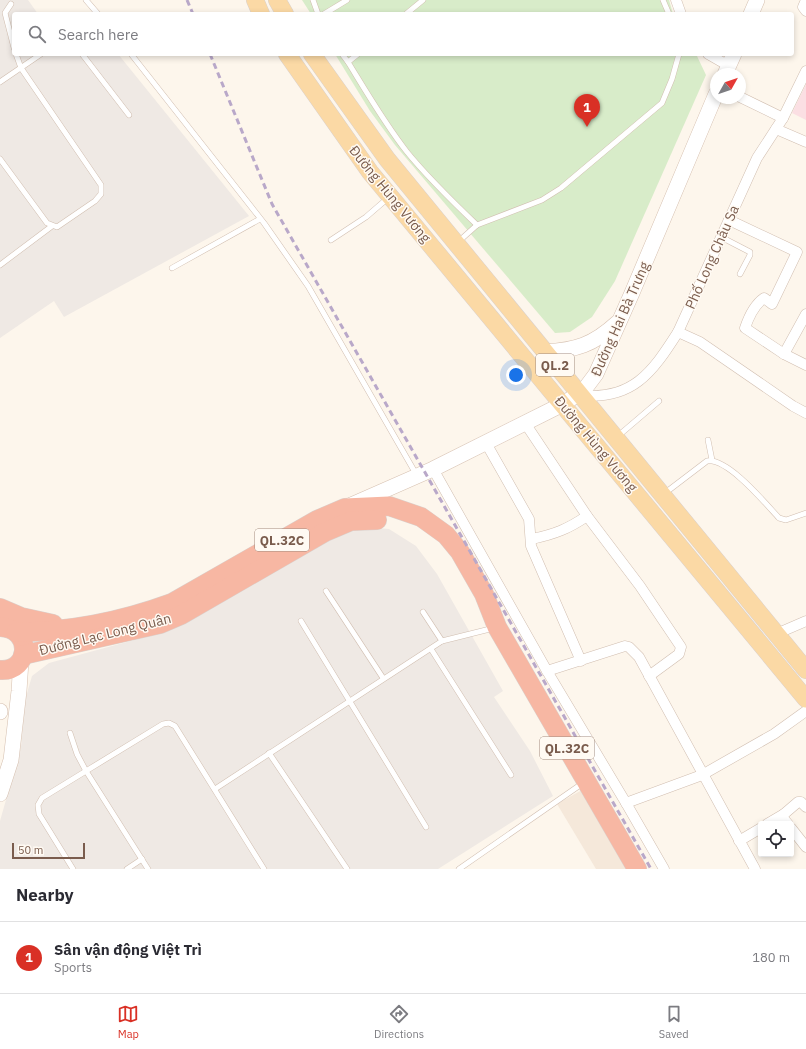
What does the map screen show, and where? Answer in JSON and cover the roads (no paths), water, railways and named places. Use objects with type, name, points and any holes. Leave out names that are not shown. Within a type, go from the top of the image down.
[{"type":"highway","name":"Đường Lạc Long Quân","points":[[6,627],[41,632],[126,617],[172,603],[317,520],[348,514],[372,507],[389,506],[421,517],[446,535],[460,552],[484,594],[497,627],[637,869]]},
{"type":"highway","name":"Đường Lạc Long Quân","points":[[22,658],[167,621],[181,615],[325,532],[348,514],[389,519],[416,529],[427,536],[451,559],[473,599],[497,627]]},
{"type":"highway","points":[[0,608],[21,617],[70,627]]},
{"type":"highway","name":"QL.32C","points":[[0,670],[9,670],[22,658],[23,642],[6,627]]},
{"type":"main road","points":[[255,0],[261,12]]},
{"type":"main road","points":[[277,0],[284,12]]},
{"type":"main road","name":"Đường Hùng Vương","points":[[288,56],[370,172],[806,699]]},
{"type":"main road","name":"Đường Hùng Vương","points":[[313,56],[387,159],[806,670]]},
{"type":"street","points":[[676,0],[680,12]]},
{"type":"street","points":[[752,12],[757,0]]},
{"type":"street","points":[[806,0],[803,7],[806,11]]},
{"type":"street","points":[[712,56],[729,65]]},
{"type":"street","name":"Phố Long Châu Sa","points":[[579,395],[606,396],[629,389],[656,366],[678,332],[757,158],[783,118],[805,75]]},
{"type":"street","points":[[746,101],[783,118]]},
{"type":"street","name":"Đường Hai Bà Trưng","points":[[348,514],[417,476],[486,443],[579,395],[596,374],[712,104]]},
{"type":"street","points":[[776,129],[806,142]]},
{"type":"street","points":[[729,220],[797,252],[772,304],[764,298],[758,302],[750,315],[745,328],[784,354],[806,364]]},
{"type":"street","points":[[784,354],[806,314]]},
{"type":"street","points":[[545,352],[570,350],[590,344],[604,335],[620,320]]},
{"type":"street","points":[[678,332],[700,342],[793,406],[806,413]]},
{"type":"street","points":[[525,423],[587,516],[640,586],[681,647],[679,654],[648,676]]},
{"type":"street","points":[[486,443],[529,519],[532,539],[531,546],[581,661]]},
{"type":"street","points":[[433,469],[547,671],[664,869]]},
{"type":"street","name":"Đường Hai Bà Trưng","points":[[372,507],[417,476]]},
{"type":"street","points":[[532,539],[568,529],[587,516]]},
{"type":"street","points":[[776,634],[806,621]]},
{"type":"street","points":[[547,671],[625,646],[629,647],[639,657],[702,775],[755,869]]},
{"type":"street","points":[[0,794],[11,760],[22,658]]},
{"type":"street","points":[[626,803],[702,775],[774,734],[806,711]]},
{"type":"street","points":[[772,821],[784,814],[798,802],[801,802],[806,807]]},
{"type":"street","points":[[784,814],[783,818],[786,821]]},
{"type":"street","points":[[739,841],[758,830]]},
{"type":"street","points":[[794,832],[806,847]]},
{"type":"lane","points":[[86,0],[96,12]]},
{"type":"lane","points":[[313,0],[317,12]]},
{"type":"lane","points":[[327,12],[347,0]]},
{"type":"lane","points":[[408,12],[423,0]]},
{"type":"lane","points":[[663,0],[668,12]]},
{"type":"lane","points":[[11,4],[5,13],[12,40]]},
{"type":"lane","points":[[0,159],[47,223],[52,226],[57,227],[95,201],[101,194],[102,185],[21,68],[17,56]]},
{"type":"lane","points":[[0,82],[38,56]]},
{"type":"lane","points":[[84,56],[129,115]]},
{"type":"lane","points":[[133,56],[260,219],[308,286],[417,476]]},
{"type":"lane","points":[[344,56],[381,115],[408,152],[443,192],[477,225]]},
{"type":"lane","points":[[348,62],[356,56]]},
{"type":"lane","points":[[456,244],[477,225],[542,200],[561,188],[662,103],[672,79],[678,56]]},
{"type":"lane","points":[[331,240],[366,217],[390,196]]},
{"type":"lane","points":[[172,268],[260,219]]},
{"type":"lane","points":[[0,265],[52,226]]},
{"type":"lane","points":[[721,237],[750,252],[750,255],[740,274]]},
{"type":"lane","points":[[615,438],[659,401]]},
{"type":"lane","points":[[708,440],[712,460]]},
{"type":"lane","points":[[662,495],[707,461],[712,460],[736,474],[779,518],[786,520],[806,512]]},
{"type":"lane","points":[[326,592],[383,678]]},
{"type":"lane","points":[[423,612],[442,641]]},
{"type":"lane","points":[[301,621],[350,699],[426,827]]},
{"type":"lane","points":[[215,789],[350,699],[442,641],[497,627]]},
{"type":"lane","points":[[431,649],[510,776]]},
{"type":"lane","points":[[73,869],[40,814],[38,805],[42,798],[163,724],[169,723],[175,726],[264,869]]},
{"type":"lane","points":[[70,733],[77,754],[86,771],[148,869]]},
{"type":"lane","points":[[269,752],[347,869]]},
{"type":"lane","points":[[459,869],[586,781]]},
{"type":"lane","points":[[127,869],[142,859]]},
{"type":"railway","points":[[187,0],[192,12]]},
{"type":"railway","points":[[211,56],[272,204],[651,869]]},
{"type":"place","name":"Sân vận động Việt Trì","points":[[587,127]]}]
